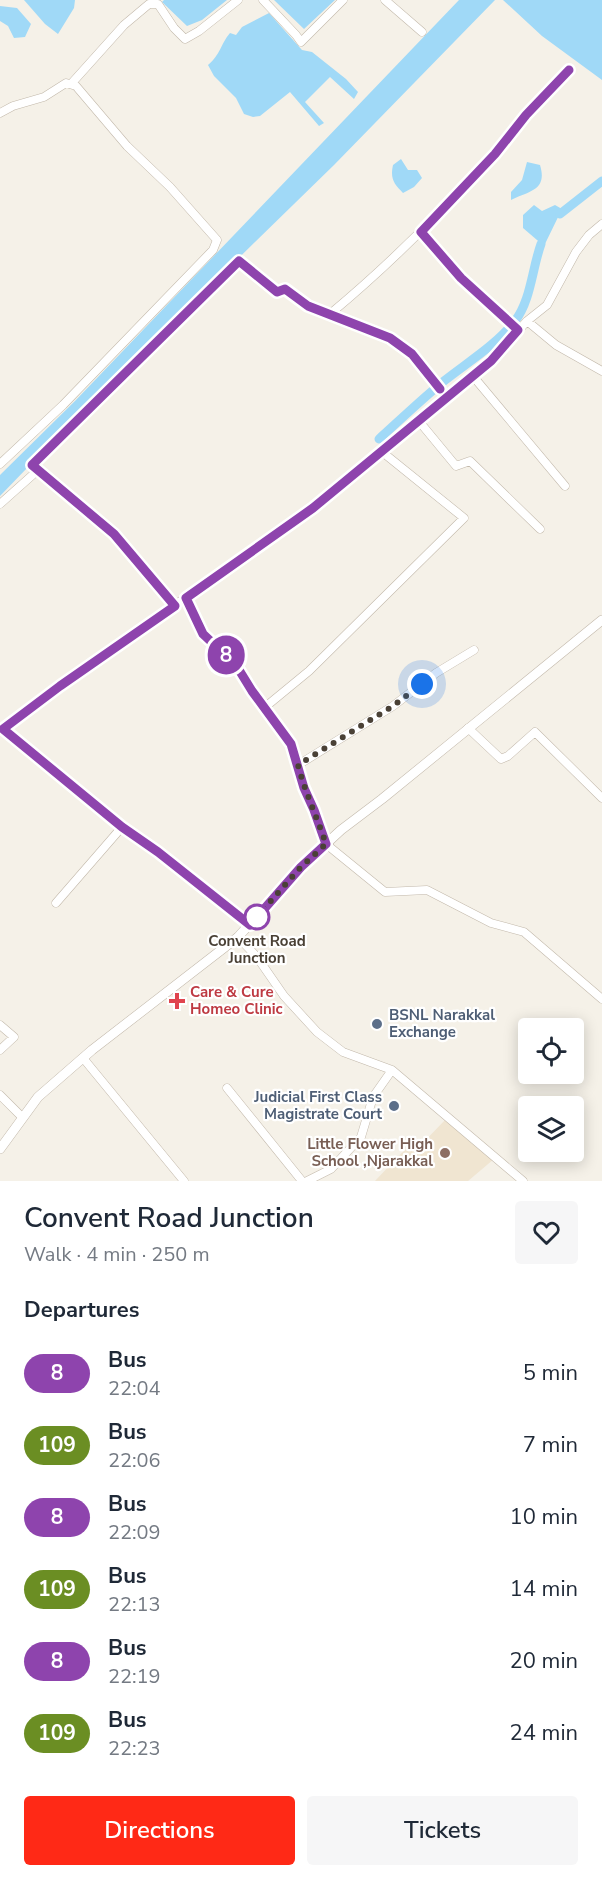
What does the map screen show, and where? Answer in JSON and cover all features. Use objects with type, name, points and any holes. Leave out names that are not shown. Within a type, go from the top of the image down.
[{"type":"street","points":[[71,84],[124,26],[149,4],[158,4],[174,28],[185,39],[200,31],[237,0]]},
{"type":"street","points":[[263,0],[300,42],[343,0]]},
{"type":"street","points":[[385,0],[422,32]]},
{"type":"street","points":[[330,314],[376,276],[421,232],[495,154],[526,115],[569,70]]},
{"type":"street","points":[[0,112],[44,98],[66,83],[76,86],[127,146],[170,187],[217,240],[213,250],[63,405],[0,464]]},
{"type":"street","points":[[250,925],[158,852],[122,827],[2,729],[313,508],[491,361],[514,326],[527,321],[547,305],[576,252],[602,225]]},
{"type":"street","points":[[421,232],[461,278],[514,326]]},
{"type":"street","points":[[175,606],[114,534],[32,465],[239,261],[277,292],[285,289],[308,306],[390,338],[412,354],[447,396]]},
{"type":"street","points":[[527,321],[556,345],[602,371]]},
{"type":"street","points":[[472,375],[565,486]]},
{"type":"street","points":[[417,420],[456,466],[470,461],[540,530]]},
{"type":"street","points":[[264,708],[309,671],[464,518],[381,451]]},
{"type":"street","points":[[0,504],[37,471]]},
{"type":"street","points":[[186,598],[203,634],[236,665],[291,744],[304,788],[326,844],[385,892],[427,890],[491,923],[524,932],[602,999]]},
{"type":"street","points":[[0,1149],[38,1097],[83,1058],[238,937],[301,867],[326,844],[602,620]]},
{"type":"street","points":[[298,765],[393,706],[436,673],[474,650]]},
{"type":"street","points":[[468,728],[501,759],[535,732],[602,798]]},
{"type":"street","points":[[56,903],[122,827]]},
{"type":"street","points":[[238,937],[257,957],[284,996],[317,1032],[343,1052],[392,1070],[523,1181]]},
{"type":"street","points":[[0,1025],[14,1037],[0,1050]]},
{"type":"street","points":[[83,1058],[184,1181]]},
{"type":"street","points":[[306,1181],[331,1169],[361,1137],[373,1096],[392,1070]]},
{"type":"street","points":[[227,1088],[302,1181]]},
{"type":"street","points":[[0,1095],[22,1117]]},
{"type":"shaded area","name":"Little Flower High School ,Njarakkal","points":[[446,1119],[494,1159],[468,1181],[375,1181],[394,1161],[397,1164],[394,1160],[414,1142],[420,1146]]},
{"type":"water","points":[[24,0],[75,0],[74,8],[58,34],[45,24]]},
{"type":"water","points":[[164,0],[227,0],[202,20],[187,26],[162,2]]},
{"type":"water","points":[[274,0],[335,0],[304,29]]},
{"type":"water","points":[[459,0],[495,0],[334,165],[87,406],[0,496],[0,475],[75,401]]},
{"type":"water","points":[[503,0],[602,0],[602,80],[542,36]]},
{"type":"water","points":[[0,6],[17,8],[31,24],[25,37],[14,38],[8,26],[0,21]]},
{"type":"water","points":[[269,13],[302,50],[312,52],[346,79],[358,92],[354,99],[330,77],[305,102],[324,123],[319,126],[290,92],[260,116],[253,117],[244,114],[236,98],[214,76],[208,65],[216,57],[230,33],[236,35],[242,27]]},
{"type":"water","points":[[401,159],[408,170],[417,170],[422,178],[414,187],[403,193],[392,178],[393,165]]},
{"type":"water","points":[[527,162],[540,165],[542,174],[539,185],[530,192],[511,200],[511,192],[522,180]]},
{"type":"water","points":[[534,205],[542,211],[555,205],[562,209],[544,246],[523,228],[523,215]]},
{"type":"waterway","points":[[560,214],[602,181]]},
{"type":"waterway","points":[[379,439],[436,388],[491,346],[515,321],[525,304],[541,244]]},
{"type":"bus line","name":"8","points":[[440,389],[412,354],[390,338],[308,306],[285,289],[277,292],[269,288],[239,261],[32,465],[114,534],[175,606],[60,686],[3,729],[122,827],[158,852],[250,925],[301,867],[326,844],[304,788],[291,744],[236,665],[203,634],[186,598],[313,508],[491,361],[518,330],[461,278],[421,232],[495,154],[526,115],[569,70]]},
{"type":"place","name":"Convent Road Junction","points":[[257,917]]},
{"type":"place","name":"Care & Cure Homeo Clinic","points":[[177,1001]]},
{"type":"place","name":"BSNL Narakkal Exchange","points":[[377,1024]]},
{"type":"place","name":"Judicial First Class Magistrate Court","points":[[394,1106]]},
{"type":"place","name":"Little Flower High School ,Njarakkal","points":[[445,1153]]},
{"type":"route","points":[[257,917],[253,921],[301,867],[326,844],[304,788],[298,765],[393,706],[422,684]]}]
